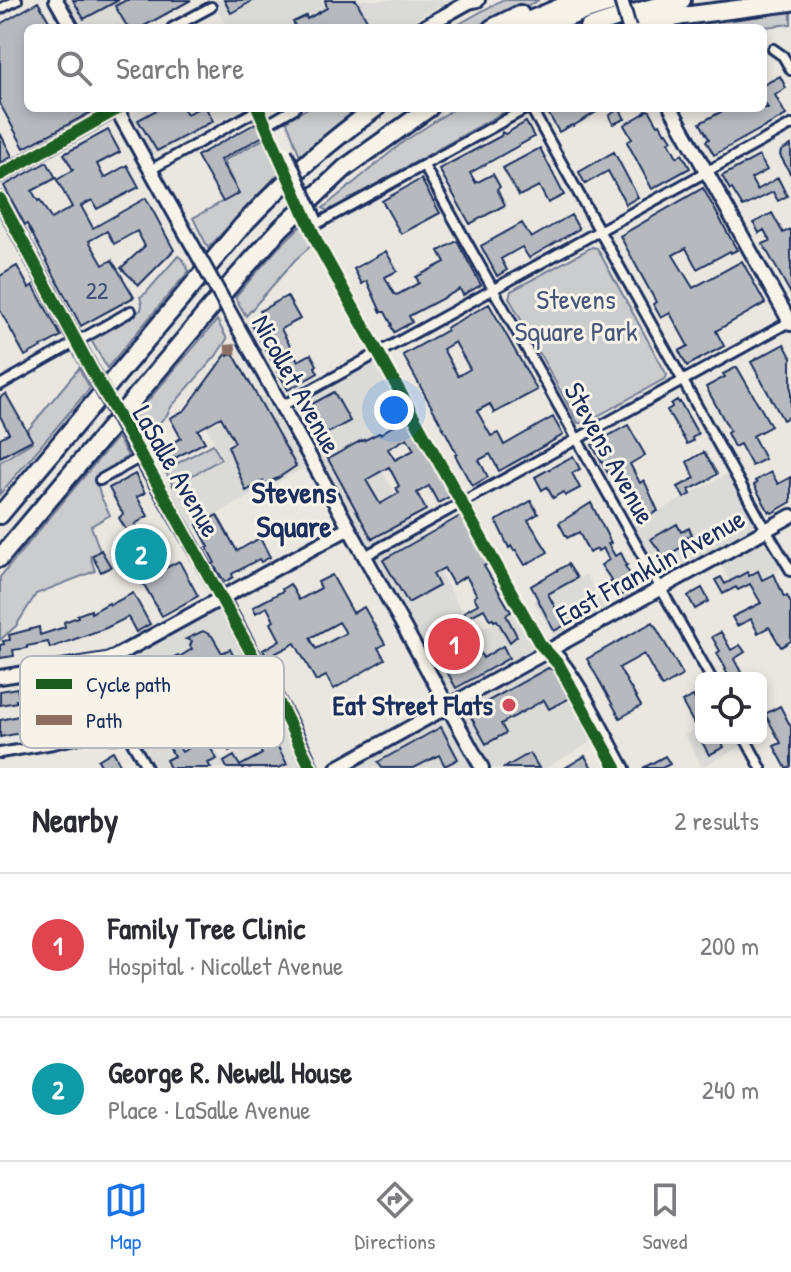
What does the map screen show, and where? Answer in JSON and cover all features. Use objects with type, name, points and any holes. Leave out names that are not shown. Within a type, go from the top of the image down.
[{"type":"highway","points":[[500,24],[550,0]]},
{"type":"highway","points":[[521,24],[578,0]]},
{"type":"highway","points":[[552,24],[621,0]]},
{"type":"highway","points":[[600,24],[682,0]]},
{"type":"highway","points":[[646,24],[791,2]]},
{"type":"highway","points":[[0,515],[242,226],[283,184],[371,112]]},
{"type":"highway","points":[[0,558],[275,234],[322,188],[379,142],[423,112]]},
{"type":"highway","points":[[379,142],[428,112]]},
{"type":"street","points":[[0,9],[17,0]]},
{"type":"street","points":[[56,0],[70,24]]},
{"type":"street","points":[[621,0],[627,24]]},
{"type":"street","points":[[429,24],[472,1]]},
{"type":"street","points":[[179,24],[211,7]]},
{"type":"street","points":[[773,49],[783,56],[791,70]]},
{"type":"street","points":[[0,175],[113,112]]},
{"type":"street","name":"Nicollet Avenue","points":[[122,112],[150,170],[482,768]]},
{"type":"street","points":[[150,170],[254,112]]},
{"type":"street","points":[[271,122],[288,112]]},
{"type":"street","points":[[285,152],[316,222],[522,112]]},
{"type":"street","points":[[531,112],[791,571]]},
{"type":"street","points":[[365,556],[791,322],[673,112]]},
{"type":"street","points":[[282,406],[791,125]]},
{"type":"street","name":"Stevens Avenue","points":[[424,166],[708,672]]},
{"type":"street","name":"LaSalle Avenue","points":[[0,199],[133,445],[253,656]]},
{"type":"street","points":[[0,385],[131,311]]},
{"type":"street","points":[[100,480],[141,457]]},
{"type":"street","name":"East Franklin Avenue","points":[[337,768],[791,516]]},
{"type":"street","points":[[113,656],[349,528]]},
{"type":"street","points":[[553,649],[562,658],[625,768]]},
{"type":"street","points":[[0,677],[20,674]]},
{"type":"street","name":"LaSalle Avenue","points":[[284,713],[311,768]]},
{"type":"street","points":[[748,744],[761,768]]},
{"type":"street","points":[[0,753],[29,748]]},
{"type":"street","points":[[135,748],[147,768]]},
{"type":"shaded area","points":[[65,0],[120,0],[113,4],[125,24],[79,24]]},
{"type":"shaded area","points":[[212,0],[450,0],[407,24],[226,24]]},
{"type":"shaded area","points":[[138,112],[236,112],[154,156],[132,121]]},
{"type":"shaded area","points":[[382,361],[411,413],[365,439],[412,525],[374,546],[367,543],[294,409]]},
{"type":"shaded area","points":[[264,396],[304,468],[190,528],[168,491],[224,459],[207,428]]},
{"type":"shaded area","points":[[727,474],[754,522],[752,527],[664,576],[657,574],[632,526]]},
{"type":"shaded area","points":[[418,533],[474,633],[521,609],[539,643],[537,648],[456,693],[449,691],[377,558],[379,553]]},
{"type":"shaded area","points":[[761,542],[770,544],[783,567],[735,592],[721,565]]},
{"type":"shaded area","points":[[586,574],[605,609],[554,636],[534,602]]},
{"type":"shaded area","points":[[213,608],[220,610],[245,656],[126,656]]},
{"type":"shaded area","points":[[545,661],[557,665],[598,738],[545,768],[488,768],[458,710]]},
{"type":"shaded area","points":[[438,721],[446,723],[471,768],[354,768]]},
{"type":"shaded area","points":[[284,727],[301,765],[301,768],[155,768],[144,748],[215,748],[222,760],[245,748],[284,748]]},
{"type":"shaded area","points":[[695,729],[695,744],[742,746],[702,767],[685,735]]},
{"type":"green space","points":[[502,0],[539,0],[492,24],[459,24]]},
{"type":"green space","points":[[791,8],[791,24],[767,27],[767,24],[754,23],[682,24]]},
{"type":"green space","points":[[301,112],[353,112],[300,156],[287,122]]},
{"type":"green space","points":[[449,112],[504,112],[328,211],[323,208],[403,142]]},
{"type":"green space","points":[[267,137],[281,171],[208,248],[193,218],[238,193],[223,161]]},
{"type":"green space","points":[[304,223],[313,244],[246,316],[235,297]]},
{"type":"green space","name":"Stevens Square Park","points":[[592,247],[597,248],[667,375],[585,423],[578,423],[509,298],[511,291]]},
{"type":"green space","points":[[178,256],[189,271],[107,368],[91,340],[141,310],[140,297]]},
{"type":"green space","points":[[217,320],[227,339],[216,356],[167,415],[143,434],[133,418]]},
{"type":"green space","points":[[79,368],[90,388],[0,494],[0,462],[32,442],[27,431]]},
{"type":"green space","points":[[117,437],[128,456],[107,469],[98,480],[110,515],[91,526],[100,551],[90,556],[95,571],[36,594],[16,626],[0,640],[0,577]]},
{"type":"green space","points":[[213,444],[221,459],[173,486],[165,470]]},
{"type":"building","points":[[73,0],[119,0],[84,19]]},
{"type":"building","points":[[126,0],[191,0],[148,24],[126,24],[115,6]]},
{"type":"building","points":[[224,0],[254,0],[231,13]]},
{"type":"building","points":[[325,0],[356,0],[368,22],[293,22],[306,16],[307,19],[327,8]]},
{"type":"building","points":[[38,2],[51,24],[24,24],[24,112],[92,112],[24,148],[0,104],[0,24]]},
{"type":"building","points":[[780,76],[786,88],[775,95],[786,115],[714,155],[700,123],[721,112],[767,112],[767,83]]},
{"type":"building","points":[[153,112],[208,112],[213,121],[157,151],[138,120]]},
{"type":"building","points":[[548,112],[596,112],[573,126],[559,132]]},
{"type":"building","points":[[621,112],[625,119],[613,124],[609,116]]},
{"type":"building","points":[[651,112],[672,140],[669,142],[677,157],[682,154],[690,168],[652,189],[627,142],[632,139],[624,125]]},
{"type":"building","points":[[258,122],[265,135],[220,160],[239,193],[223,202],[197,156]]},
{"type":"building","points":[[526,122],[534,137],[470,173],[476,183],[493,174],[505,205],[470,224],[439,169],[501,136],[502,132],[505,134]]},
{"type":"building","points":[[108,130],[120,152],[97,164],[104,178],[127,165],[139,187],[97,209],[92,200],[81,206],[93,228],[146,198],[174,250],[139,285],[121,268],[145,246],[137,231],[114,244],[107,231],[89,241],[103,265],[112,260],[134,297],[81,326],[4,186],[47,162],[56,178],[32,191],[51,219],[72,207],[57,180],[73,170],[64,154]]},
{"type":"building","points":[[0,133],[12,156],[0,163]]},
{"type":"building","points":[[791,145],[791,175],[780,155]]},
{"type":"building","points":[[540,148],[564,195],[548,203],[539,186],[519,196],[503,168]]},
{"type":"building","points":[[614,152],[638,197],[626,204],[608,171],[585,184],[579,172]]},
{"type":"building","points":[[759,156],[767,170],[751,179],[757,190],[778,178],[787,196],[778,201],[773,192],[743,207],[722,176]]},
{"type":"building","points":[[421,179],[440,213],[401,234],[382,201]]},
{"type":"building","points":[[703,188],[737,250],[697,269],[686,248],[673,255],[693,288],[742,261],[765,303],[716,331],[724,346],[687,366],[679,351],[688,346],[670,313],[661,318],[653,304],[656,302],[620,236]]},
{"type":"building","points":[[772,213],[783,233],[791,229],[791,294],[763,244],[770,241],[764,230],[759,233],[754,223]]},
{"type":"building","points":[[571,215],[579,229],[529,258],[522,247],[501,259],[507,270],[497,276],[481,246],[522,223],[531,238]]},
{"type":"building","points":[[457,241],[481,285],[463,295],[460,289],[409,316],[412,322],[394,332],[367,281],[362,284],[354,269],[386,251],[397,271],[385,277],[397,295],[419,283],[416,277],[445,262],[439,251]]},
{"type":"building","points":[[17,266],[29,288],[33,285],[61,336],[25,356],[0,310],[0,276]]},
{"type":"building","points":[[287,296],[300,319],[281,329],[298,361],[311,354],[318,373],[288,390],[250,322],[262,315],[260,311]]},
{"type":"building","points":[[489,304],[537,390],[494,413],[490,404],[477,411],[491,436],[498,433],[504,445],[553,417],[563,435],[499,471],[490,454],[479,460],[488,477],[472,486],[403,355]],"holes":[[[455,342],[470,369],[458,376],[443,349]]]},
{"type":"building","points":[[784,344],[791,357],[791,416],[783,420],[751,362]]},
{"type":"building","points":[[227,353],[228,356],[233,353],[296,466],[278,478],[265,484],[263,481],[246,491],[228,446],[235,442],[221,417],[198,430],[205,442],[164,464],[157,451],[181,438],[170,418],[185,410]]},
{"type":"building","points":[[737,367],[771,426],[753,436],[765,459],[752,466],[740,444],[734,447],[727,433],[730,431],[706,387]]},
{"type":"building","points":[[334,392],[350,421],[317,439],[301,410]]},
{"type":"building","points":[[6,394],[32,440],[0,457],[0,438],[9,433],[0,416],[0,397]]},
{"type":"building","points":[[677,400],[698,434],[687,444],[667,410]]},
{"type":"building","points":[[406,418],[453,495],[438,503],[429,486],[417,493],[426,510],[372,539],[328,459]],"holes":[[[407,438],[414,450],[395,460],[388,449]],[[389,467],[399,486],[396,488],[399,493],[380,504],[366,480]]]},
{"type":"building","points":[[628,425],[645,455],[630,464],[640,483],[644,480],[658,511],[641,520],[614,472],[609,475],[592,445]]},
{"type":"building","points":[[704,452],[717,474],[689,490],[691,494],[684,498],[678,487],[695,478],[687,462]]},
{"type":"building","points":[[573,456],[580,469],[572,473],[580,488],[553,498],[547,487],[542,490],[535,477]]},
{"type":"building","points":[[771,472],[778,484],[791,477],[791,502],[772,513],[754,485],[757,483],[755,481]]},
{"type":"building","points":[[135,474],[145,493],[137,497],[148,516],[128,533],[119,518],[123,514],[109,488]]},
{"type":"building","points":[[531,501],[538,514],[528,520],[548,552],[525,565],[516,550],[511,546],[509,548],[496,521]]},
{"type":"building","points":[[591,503],[615,556],[621,553],[631,576],[637,577],[637,586],[620,596],[616,589],[613,590],[609,583],[612,581],[601,565],[609,560],[603,548],[589,553],[579,532],[567,538],[559,523]]},
{"type":"building","points":[[217,515],[237,551],[260,538],[270,557],[261,562],[259,559],[232,574],[233,577],[225,582],[213,564],[209,547],[197,525]]},
{"type":"building","points":[[462,515],[490,563],[484,566],[511,612],[506,615],[517,636],[510,642],[497,620],[490,620],[484,609],[467,618],[464,612],[478,604],[474,597],[477,595],[466,576],[453,584],[444,568],[433,574],[439,586],[408,603],[383,560]]},
{"type":"building","points":[[677,524],[681,532],[689,528],[692,535],[681,541],[684,546],[664,557],[651,539]]},
{"type":"building","points":[[146,541],[162,570],[179,561],[198,596],[162,616],[142,581],[154,574],[147,562],[133,567],[126,555],[130,553],[128,550]]},
{"type":"building","points":[[101,550],[111,567],[101,572],[92,556]]},
{"type":"building","points":[[568,564],[577,578],[548,594],[558,613],[568,607],[575,620],[554,631],[531,586]]},
{"type":"building","points":[[758,571],[762,580],[774,574],[784,597],[787,596],[791,603],[791,641],[781,647],[769,627],[758,633],[751,619],[737,626],[732,617],[761,603],[750,584],[723,594],[715,580],[721,577],[725,584],[747,572],[749,576]]},
{"type":"building","points":[[332,575],[353,613],[364,607],[385,644],[378,648],[385,659],[334,689],[326,676],[316,681],[295,643],[266,656],[263,650],[280,640],[267,607],[256,613],[253,607],[290,584],[299,600],[321,588],[318,582]],"holes":[[[339,622],[346,633],[316,649],[310,638]]]},
{"type":"building","points":[[702,588],[709,601],[695,609],[688,596]]},
{"type":"building","points":[[133,593],[150,624],[136,632],[128,617],[50,648],[48,642],[27,646],[13,650],[14,656],[0,658],[0,645],[10,640],[9,635],[39,627],[40,635],[65,627],[64,622],[77,615],[91,610],[91,613]]},
{"type":"building","points":[[463,621],[483,658],[503,646],[509,658],[456,688],[430,641]]},
{"type":"building","points":[[653,622],[683,675],[662,687],[644,654],[619,668],[641,706],[620,718],[587,659]]},
{"type":"building","points":[[203,631],[212,636],[222,653],[230,649],[234,656],[181,656],[192,649],[192,641],[186,639]]},
{"type":"building","points":[[721,632],[731,650],[740,645],[745,652],[734,659],[741,672],[726,672],[712,637]]},
{"type":"building","name":"Eat Street Flats","points":[[548,668],[554,670],[570,698],[549,709],[544,700],[501,724],[506,733],[486,744],[471,717],[472,710]]},
{"type":"building","points":[[17,688],[20,700],[0,705],[0,691]]},
{"type":"building","points":[[693,696],[695,723],[694,724],[682,702]]},
{"type":"building","points":[[780,706],[791,727],[791,766],[788,768],[774,746],[781,743],[767,713]]},
{"type":"building","points":[[20,716],[20,733],[0,737],[0,720]]},
{"type":"building","points":[[441,727],[458,759],[445,766],[439,755],[414,768],[382,768],[378,762]]},
{"type":"building","points":[[703,744],[722,744],[724,747],[709,755]]},
{"type":"building","points":[[170,748],[180,748],[182,752],[189,748],[210,748],[217,759],[208,763],[211,768],[170,768],[166,760],[174,756]]},
{"type":"building","points":[[259,748],[279,748],[287,764],[279,768],[227,768],[224,762],[234,756],[240,766],[262,754]]},
{"type":"building","points":[[113,751],[121,766],[103,768],[98,760]]},
{"type":"building","points":[[530,753],[539,768],[504,768]]},
{"type":"building","points":[[585,756],[592,768],[565,768]]},
{"type":"building","points":[[665,756],[670,764],[662,768],[643,768]]},
{"type":"marked path","points":[[225,350],[236,349]]},
{"type":"cycle path","points":[[0,175],[112,112]]},
{"type":"cycle path","points":[[260,112],[318,244],[540,644],[559,665],[616,768]]},
{"type":"cycle path","points":[[0,199],[91,369],[253,656]]},
{"type":"cycle path","points":[[284,713],[311,768]]},
{"type":"place","name":"George R. Newell House","points":[[141,554]]},
{"type":"place","name":"Family Tree Clinic","points":[[454,644]]},
{"type":"place","name":"Eat Street Flats","points":[[509,705]]},
{"type":"district","name":"Stevens Square","points":[[294,510]]}]
